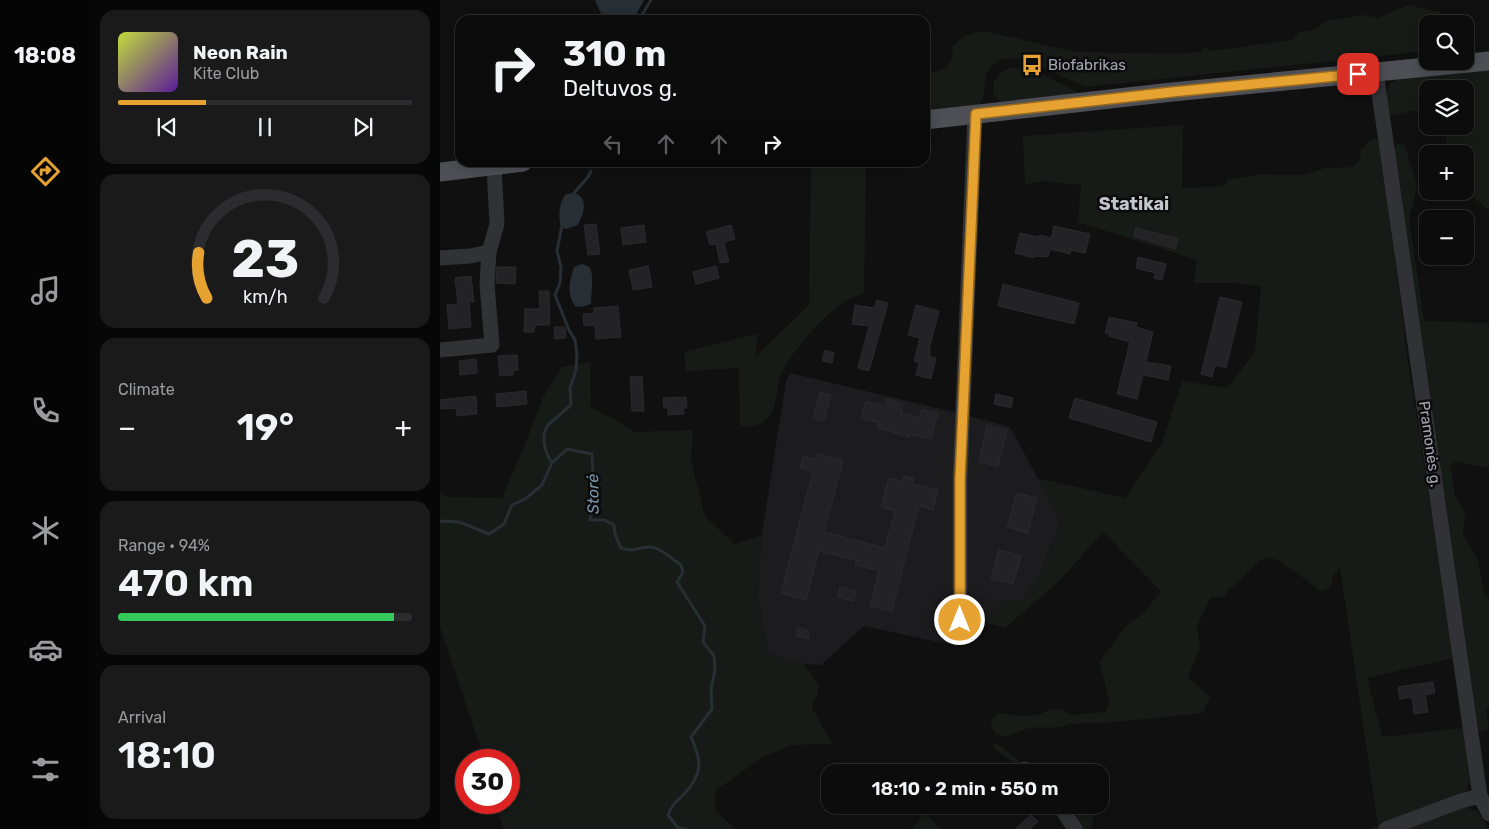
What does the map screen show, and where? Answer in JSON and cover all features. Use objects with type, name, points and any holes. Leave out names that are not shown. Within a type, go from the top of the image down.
[{"type":"main road","points":[[930,119],[1172,92],[1489,61]]},
{"type":"main road","points":[[440,172],[485,167]]},
{"type":"street","name":"Pramonės g.","points":[[1376,72],[1480,796],[1489,814]]},
{"type":"street","points":[[960,620],[960,470],[976,114]]},
{"type":"street","points":[[440,350],[492,345],[486,284],[488,252],[497,224],[494,167]]},
{"type":"street","points":[[440,258],[470,256],[488,252]]},
{"type":"street","points":[[1386,829],[1461,801],[1480,796]]},
{"type":"street","points":[[1065,814],[1075,829]]},
{"type":"shaded area","points":[[595,0],[644,0],[636,15],[602,15]]},
{"type":"shaded area","points":[[1409,5],[1440,12],[1441,15],[1419,15],[1419,52],[1085,87],[1041,66],[1040,61],[1026,57],[1005,59],[995,63],[987,72],[983,98],[976,107],[930,112],[930,73],[947,68],[953,57],[952,47],[955,43],[974,33],[984,31],[1076,52],[1178,54],[1200,52],[1205,47],[1211,51],[1292,40],[1299,32],[1316,29],[1326,21],[1364,15],[1378,18]]},
{"type":"shaded area","points":[[1011,68],[1037,73],[1077,92],[1075,95],[1003,104],[997,100],[994,94],[994,84],[1000,74]]},
{"type":"shaded area","points":[[1489,69],[1489,211],[1474,197],[1474,145],[1446,145],[1447,135],[1474,135],[1474,80],[1419,80],[1419,111],[1388,116],[1386,95],[1389,84],[1403,77]]},
{"type":"shaded area","points":[[1183,125],[1182,188],[1225,186],[1227,180],[1261,174],[1304,175],[1325,168],[1353,167],[1360,160],[1361,149],[1372,139],[1379,138],[1406,349],[1454,658],[1367,678],[1382,737],[1463,728],[1470,780],[1467,790],[1457,798],[1463,807],[1477,811],[1489,829],[1370,829],[1378,826],[1340,567],[1332,578],[1331,587],[1321,591],[1280,561],[1268,557],[1260,560],[1222,597],[1211,597],[1197,626],[1200,647],[1188,678],[1210,696],[1203,713],[1031,728],[1004,736],[994,733],[992,730],[991,720],[998,713],[1022,716],[1061,709],[1071,715],[1105,712],[1110,702],[1099,662],[1127,625],[1143,614],[1161,591],[1103,532],[1059,581],[1005,628],[982,622],[1007,599],[1022,603],[1040,573],[1061,522],[1037,478],[1125,498],[1162,443],[1182,381],[1227,388],[1255,352],[1261,286],[1236,283],[1194,283],[1197,260],[1078,222],[1081,185],[1042,181],[1025,185],[1023,136]]},
{"type":"shaded area","points":[[1398,144],[1405,146],[1417,186],[1409,218],[1424,321],[1489,323],[1489,467],[1475,466],[1456,461],[1449,467],[1455,495],[1465,512],[1463,534],[1478,560],[1484,594],[1489,598],[1489,707],[1486,709],[1489,729],[1479,732],[1435,464],[1393,148]]},
{"type":"shaded area","points":[[811,167],[866,167],[864,293],[849,299],[830,313],[798,347],[783,370],[770,416],[758,425],[740,427],[739,368],[686,371],[684,352],[757,334],[756,356],[809,305]]},
{"type":"shaded area","points":[[574,193],[582,199],[584,207],[578,225],[566,229],[561,227],[560,223],[561,205],[566,194]]},
{"type":"shaded area","points":[[582,264],[590,268],[592,280],[591,304],[582,307],[575,306],[572,301],[570,286],[574,267]]},
{"type":"shaded area","points":[[590,362],[591,408],[616,420],[634,432],[693,430],[691,462],[705,516],[734,544],[762,535],[757,594],[769,654],[804,664],[818,684],[818,694],[812,702],[812,708],[832,744],[791,745],[763,757],[715,791],[715,810],[735,829],[504,829],[498,814],[520,814],[520,749],[481,749],[440,627],[440,492],[447,497],[502,498],[543,397],[562,367]]},
{"type":"shaded area","points":[[790,373],[1010,427],[1061,521],[1040,573],[1022,603],[1007,599],[957,646],[864,626],[821,665],[804,664],[769,654],[757,594],[762,534],[786,381]]},
{"type":"shaded area","points":[[996,743],[1024,764],[1015,764],[992,746]]},
{"type":"shaded area","points":[[926,814],[941,829],[911,829]]},
{"type":"shaded area","points":[[1079,814],[1089,814],[1093,817],[1092,826],[1089,829],[1072,829],[1072,821]]},
{"type":"building","points":[[596,224],[600,254],[588,255],[584,225]]},
{"type":"building","points":[[644,225],[646,242],[623,245],[621,228]]},
{"type":"building","points":[[731,225],[735,239],[724,242],[729,262],[720,263],[716,244],[710,245],[706,232]]},
{"type":"building","points":[[1054,226],[1090,234],[1085,253],[1071,250],[1070,254],[1050,249],[1048,257],[1035,256],[1034,258],[1015,253],[1020,233],[1051,238]]},
{"type":"building","points":[[1136,228],[1178,239],[1175,249],[1134,236]]},
{"type":"building","points":[[1138,257],[1166,264],[1162,280],[1154,278],[1155,273],[1136,268]]},
{"type":"building","points":[[648,266],[652,287],[633,290],[629,270]]},
{"type":"building","points":[[716,266],[719,278],[696,284],[693,272]]},
{"type":"building","points":[[497,267],[516,267],[515,284],[496,283]]},
{"type":"building","points":[[471,276],[474,302],[469,302],[471,327],[449,329],[447,305],[458,304],[455,278]]},
{"type":"building","points":[[1003,284],[1079,303],[1074,324],[998,306]]},
{"type":"building","points":[[539,291],[549,291],[550,325],[535,325],[534,332],[524,332],[525,309],[540,309]]},
{"type":"building","points":[[1220,297],[1242,302],[1226,368],[1215,365],[1212,377],[1201,374]]},
{"type":"building","points":[[877,300],[888,303],[869,371],[858,368],[869,326],[852,324],[855,305],[874,308]]},
{"type":"building","points":[[916,305],[939,311],[929,350],[929,356],[936,358],[931,379],[916,375],[919,363],[914,361],[920,338],[908,335]]},
{"type":"building","points":[[618,306],[621,337],[596,339],[595,325],[584,326],[583,314],[594,313],[594,308]]},
{"type":"building","points":[[1109,317],[1137,323],[1136,327],[1153,332],[1146,362],[1171,366],[1168,380],[1143,375],[1137,399],[1117,394],[1130,342],[1105,333]]},
{"type":"building","points":[[554,327],[565,327],[566,338],[555,339]]},
{"type":"building","points":[[825,350],[834,353],[832,363],[822,361]]},
{"type":"building","points":[[517,355],[518,370],[513,371],[513,375],[500,376],[498,356]]},
{"type":"building","points":[[476,359],[477,373],[460,375],[459,361]]},
{"type":"building","points":[[642,376],[644,411],[632,411],[630,377]]},
{"type":"building","points":[[526,391],[527,404],[497,407],[496,394]]},
{"type":"building","points":[[820,392],[831,395],[824,421],[813,418]]},
{"type":"building","points":[[996,394],[1013,398],[1011,408],[994,404]]},
{"type":"building","points":[[476,396],[477,414],[457,416],[456,408],[440,409],[440,400]]},
{"type":"building","points":[[686,397],[687,408],[683,408],[684,414],[668,415],[668,408],[664,408],[663,398]]},
{"type":"building","points":[[1075,398],[1157,422],[1151,442],[1069,418]]},
{"type":"building","points":[[887,399],[903,404],[901,413],[919,418],[922,409],[938,413],[931,439],[909,434],[909,437],[878,428],[879,423],[861,418],[866,401],[885,406]]},
{"type":"building","points":[[987,425],[1007,430],[998,466],[979,462]]},
{"type":"building","points":[[818,454],[843,461],[824,532],[885,548],[895,511],[881,507],[889,478],[902,481],[904,476],[914,478],[912,484],[938,490],[933,510],[919,506],[892,611],[870,606],[879,571],[855,565],[856,560],[819,551],[806,600],[781,593],[813,471],[800,468],[803,456],[816,459]]},
{"type":"building","points":[[1017,493],[1037,498],[1028,533],[1007,527]]},
{"type":"building","points":[[999,550],[1021,556],[1013,584],[991,579]]},
{"type":"building","points":[[840,587],[856,591],[853,601],[838,597]]},
{"type":"building","points":[[798,628],[809,631],[808,639],[796,636]]},
{"type":"building","points":[[1433,682],[1435,693],[1425,695],[1428,712],[1414,714],[1412,697],[1400,699],[1398,687]]},
{"type":"building","points":[[1031,815],[1038,822],[1030,829],[1015,829]]},
{"type":"waterway","points":[[642,15],[651,0]]},
{"type":"waterway","points":[[573,196],[591,171]]},
{"type":"waterway","points":[[552,463],[545,449],[545,432],[550,423],[571,405],[570,388],[576,370],[577,354],[575,340],[555,295],[560,283],[561,267],[557,251],[562,225]]},
{"type":"waterway","name":"Storė","points":[[440,521],[459,522],[489,534],[504,524],[512,505],[525,499],[542,485],[552,463],[567,449],[592,454],[594,497],[590,520],[604,520],[614,525],[615,534],[621,548],[630,550],[645,547],[653,548],[662,551],[681,565],[683,572],[677,582],[705,626],[703,642],[714,656],[715,669],[711,690],[712,709],[691,737],[699,760],[697,774],[695,780],[671,808],[668,815],[678,828],[686,829]]},
{"type":"place","name":"Biofabrikas","points":[[1032,65]]},
{"type":"district","name":"Statikai","points":[[1134,204]]},
{"type":"route","points":[[960,620],[960,479],[976,114],[1358,74]]}]
